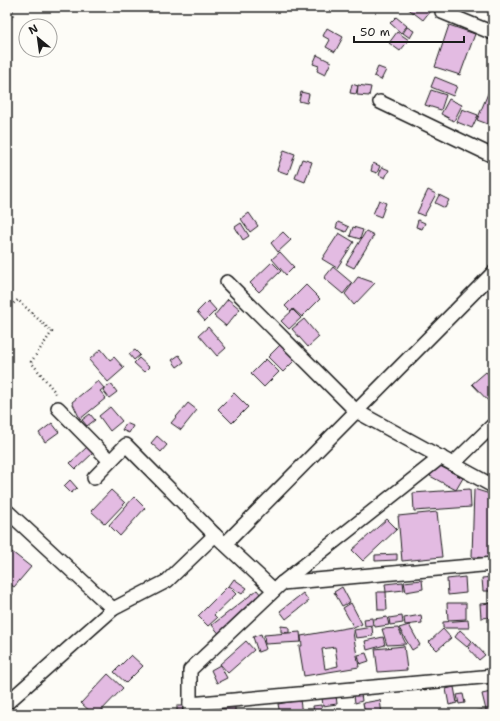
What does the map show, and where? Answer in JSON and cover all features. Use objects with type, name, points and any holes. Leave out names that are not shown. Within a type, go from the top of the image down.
[{"type":"street","points":[[442,12],[493,33]]},
{"type":"street","points":[[380,102],[493,156]]},
{"type":"street","points":[[225,544],[493,273]]},
{"type":"street","points":[[227,282],[356,411],[493,486]]},
{"type":"street","points":[[58,408],[110,461]]},
{"type":"street","points":[[453,464],[493,425]]},
{"type":"street","points":[[94,478],[126,445],[215,535],[278,587],[493,564]]},
{"type":"street","points":[[441,457],[278,587],[190,670],[190,709],[493,676]]},
{"type":"street","points":[[7,511],[114,609]]},
{"type":"street","points":[[7,702],[114,609],[167,581],[215,535]]},
{"type":"path","points":[[7,20],[13,17],[12,7]]},
{"type":"path","points":[[7,308],[18,300],[52,332],[31,362],[55,392],[58,408]]},
{"type":"building","points":[[406,7],[425,7],[430,11],[423,20]]},
{"type":"building","points":[[396,17],[407,26],[401,33],[390,23]]},
{"type":"building","points":[[449,25],[475,34],[460,75],[435,67]]},
{"type":"building","points":[[407,27],[414,31],[410,38],[403,33]]},
{"type":"building","points":[[327,28],[343,37],[335,52],[326,47],[330,40],[323,36]]},
{"type":"building","points":[[397,32],[409,40],[400,51],[389,43]]},
{"type":"building","points":[[317,55],[331,62],[325,75],[317,71],[319,66],[313,64]]},
{"type":"building","points":[[378,67],[386,70],[381,80],[374,76]]},
{"type":"building","points":[[435,77],[457,86],[453,96],[431,87]]},
{"type":"building","points":[[352,84],[358,86],[356,94],[350,93]]},
{"type":"building","points":[[358,85],[371,87],[369,96],[357,95]]},
{"type":"building","points":[[431,90],[446,95],[441,110],[425,105]]},
{"type":"building","points":[[489,91],[493,92],[493,126],[477,120]]},
{"type":"building","points":[[301,92],[309,94],[307,103],[299,101]]},
{"type":"building","points":[[449,99],[462,105],[454,121],[441,114]]},
{"type":"building","points":[[462,109],[478,115],[472,128],[457,122]]},
{"type":"building","points":[[284,150],[295,154],[288,174],[277,170]]},
{"type":"building","points":[[302,159],[312,162],[305,182],[295,178]]},
{"type":"building","points":[[373,163],[380,166],[377,173],[371,171]]},
{"type":"building","points":[[382,167],[389,170],[385,178],[379,175]]},
{"type":"building","points":[[428,190],[436,194],[424,216],[417,213]]},
{"type":"building","points":[[439,195],[449,200],[445,208],[435,203]]},
{"type":"building","points":[[379,200],[386,203],[381,217],[373,214]]},
{"type":"building","points":[[249,213],[258,226],[250,232],[241,219]]},
{"type":"building","points":[[418,220],[425,223],[422,229],[416,227]]},
{"type":"building","points":[[338,222],[349,227],[346,232],[336,228]]},
{"type":"building","points":[[241,223],[249,236],[243,240],[235,227]]},
{"type":"building","points":[[353,227],[363,230],[360,239],[350,236]]},
{"type":"building","points":[[366,231],[374,235],[354,268],[346,264]]},
{"type":"building","points":[[283,232],[291,240],[278,252],[271,243]]},
{"type":"building","points":[[339,233],[354,242],[337,268],[322,259]]},
{"type":"building","points":[[280,252],[294,267],[286,275],[272,259]]},
{"type":"building","points":[[272,262],[281,271],[259,292],[250,283]]},
{"type":"building","points":[[333,267],[352,283],[343,294],[324,278]]},
{"type":"building","points":[[358,277],[375,283],[354,305],[345,294]]},
{"type":"building","points":[[306,285],[320,299],[302,317],[293,309],[291,312],[285,306]]},
{"type":"building","points":[[228,299],[240,309],[226,326],[214,316]]},
{"type":"building","points":[[208,301],[216,310],[205,321],[197,312]]},
{"type":"building","points":[[293,310],[301,318],[289,329],[281,321]]},
{"type":"building","points":[[304,319],[319,337],[308,347],[292,329]]},
{"type":"building","points":[[208,327],[226,348],[217,356],[199,335]]},
{"type":"building","points":[[281,344],[296,359],[283,372],[268,357]]},
{"type":"building","points":[[101,349],[110,360],[114,357],[124,368],[108,382],[89,360]]},
{"type":"building","points":[[135,350],[140,355],[134,360],[129,354]]},
{"type":"building","points":[[179,355],[184,362],[177,367],[172,360]]},
{"type":"building","points":[[139,358],[149,367],[144,372],[134,363]]},
{"type":"building","points":[[266,359],[279,372],[264,387],[251,374]]},
{"type":"building","points":[[486,372],[493,379],[493,406],[472,384]]},
{"type":"building","points":[[98,381],[104,388],[100,391],[106,398],[80,419],[72,402]]},
{"type":"building","points":[[111,384],[117,392],[109,398],[103,390]]},
{"type":"building","points":[[234,393],[248,407],[232,423],[218,409]]},
{"type":"building","points":[[188,403],[197,410],[181,430],[171,423]]},
{"type":"building","points":[[110,407],[122,421],[110,431],[99,416]]},
{"type":"building","points":[[90,414],[95,420],[87,426],[82,420]]},
{"type":"building","points":[[52,423],[59,432],[45,442],[39,433]]},
{"type":"building","points":[[126,423],[133,426],[129,433],[122,430]]},
{"type":"building","points":[[157,436],[167,445],[161,452],[151,443]]},
{"type":"building","points":[[87,447],[93,453],[76,469],[70,463]]},
{"type":"building","points":[[436,464],[463,478],[456,490],[430,476]]},
{"type":"building","points":[[70,480],[77,488],[71,493],[64,486]]},
{"type":"building","points":[[470,489],[471,507],[414,511],[413,493]]},
{"type":"building","points":[[474,489],[493,495],[493,558],[472,557]]},
{"type":"building","points":[[111,490],[125,503],[105,524],[91,511]]},
{"type":"building","points":[[134,497],[145,508],[120,536],[109,525]]},
{"type":"building","points":[[437,512],[442,557],[402,561],[398,516]]},
{"type":"building","points":[[387,519],[397,529],[363,561],[352,550]]},
{"type":"building","points":[[12,552],[31,567],[14,587],[7,582],[7,559]]},
{"type":"building","points":[[397,554],[397,560],[375,561],[375,555]]},
{"type":"building","points":[[465,577],[466,593],[448,595],[447,579]]},
{"type":"building","points":[[493,577],[493,591],[483,591],[482,578]]},
{"type":"building","points":[[234,579],[247,588],[242,594],[229,586]]},
{"type":"building","points":[[422,580],[423,589],[406,592],[404,582]]},
{"type":"building","points":[[403,582],[404,590],[386,592],[385,584]]},
{"type":"building","points":[[228,586],[236,594],[214,615],[217,618],[208,626],[198,616]]},
{"type":"building","points":[[7,587],[13,594],[7,600]]},
{"type":"building","points":[[342,587],[350,602],[342,606],[334,592]]},
{"type":"building","points":[[257,590],[265,600],[221,636],[212,625]]},
{"type":"building","points":[[377,592],[386,592],[387,610],[378,610]]},
{"type":"building","points":[[303,593],[309,601],[286,619],[280,611]]},
{"type":"building","points":[[351,603],[362,624],[354,628],[343,608]]},
{"type":"building","points":[[447,603],[466,603],[466,619],[448,620]]},
{"type":"building","points":[[493,603],[493,617],[481,618],[480,604]]},
{"type":"building","points":[[421,615],[422,623],[405,625],[404,618]]},
{"type":"building","points":[[402,616],[403,623],[390,625],[389,618]]},
{"type":"building","points":[[387,617],[389,625],[375,627],[374,619]]},
{"type":"building","points":[[372,618],[373,625],[365,626],[364,619]]},
{"type":"building","points":[[468,620],[469,628],[443,628],[443,622]]},
{"type":"building","points":[[409,625],[420,645],[412,650],[399,628]]},
{"type":"building","points":[[281,626],[289,627],[289,633],[281,632]]},
{"type":"building","points":[[352,627],[359,667],[304,676],[299,646],[302,646],[301,636]],"holes":[[[335,647],[338,666],[325,669],[322,649]]]},
{"type":"building","points":[[372,627],[373,636],[356,638],[354,630]]},
{"type":"building","points":[[398,628],[406,644],[387,645],[382,629]]},
{"type":"building","points":[[443,629],[451,638],[437,650],[429,642]]},
{"type":"building","points":[[460,630],[472,641],[467,647],[455,637]]},
{"type":"building","points":[[300,632],[301,642],[265,644],[264,635]]},
{"type":"building","points":[[261,634],[266,649],[258,652],[253,637]]},
{"type":"building","points":[[383,637],[385,645],[367,650],[365,641]]},
{"type":"building","points":[[246,641],[254,650],[228,673],[220,664]]},
{"type":"building","points":[[473,642],[485,655],[479,660],[468,648]]},
{"type":"building","points":[[404,646],[407,670],[378,672],[375,649]]},
{"type":"building","points":[[366,653],[369,661],[360,664],[358,655]]},
{"type":"building","points":[[131,655],[143,666],[126,683],[114,672]]},
{"type":"building","points":[[220,665],[227,678],[217,683],[211,670]]},
{"type":"building","points":[[108,674],[123,688],[98,714],[93,714],[81,703]]},
{"type":"building","points":[[454,687],[457,703],[449,705],[446,689]]},
{"type":"building","points":[[491,692],[493,700],[493,714],[487,714],[482,694]]},
{"type":"building","points":[[361,694],[362,701],[355,703],[354,695]]},
{"type":"building","points":[[463,694],[465,703],[459,704],[457,695]]},
{"type":"building","points":[[336,695],[337,704],[323,706],[322,698]]},
{"type":"building","points":[[300,700],[302,714],[280,714],[278,704]]},
{"type":"building","points":[[380,700],[382,714],[365,714],[363,703]]},
{"type":"building","points":[[235,704],[235,712],[205,713],[205,705]]},
{"type":"building","points":[[321,705],[322,712],[314,713],[313,706]]},
{"type":"building","points":[[177,706],[188,706],[188,714],[177,714]]},
{"type":"building","points":[[482,710],[483,714],[467,714],[467,713]]}]
